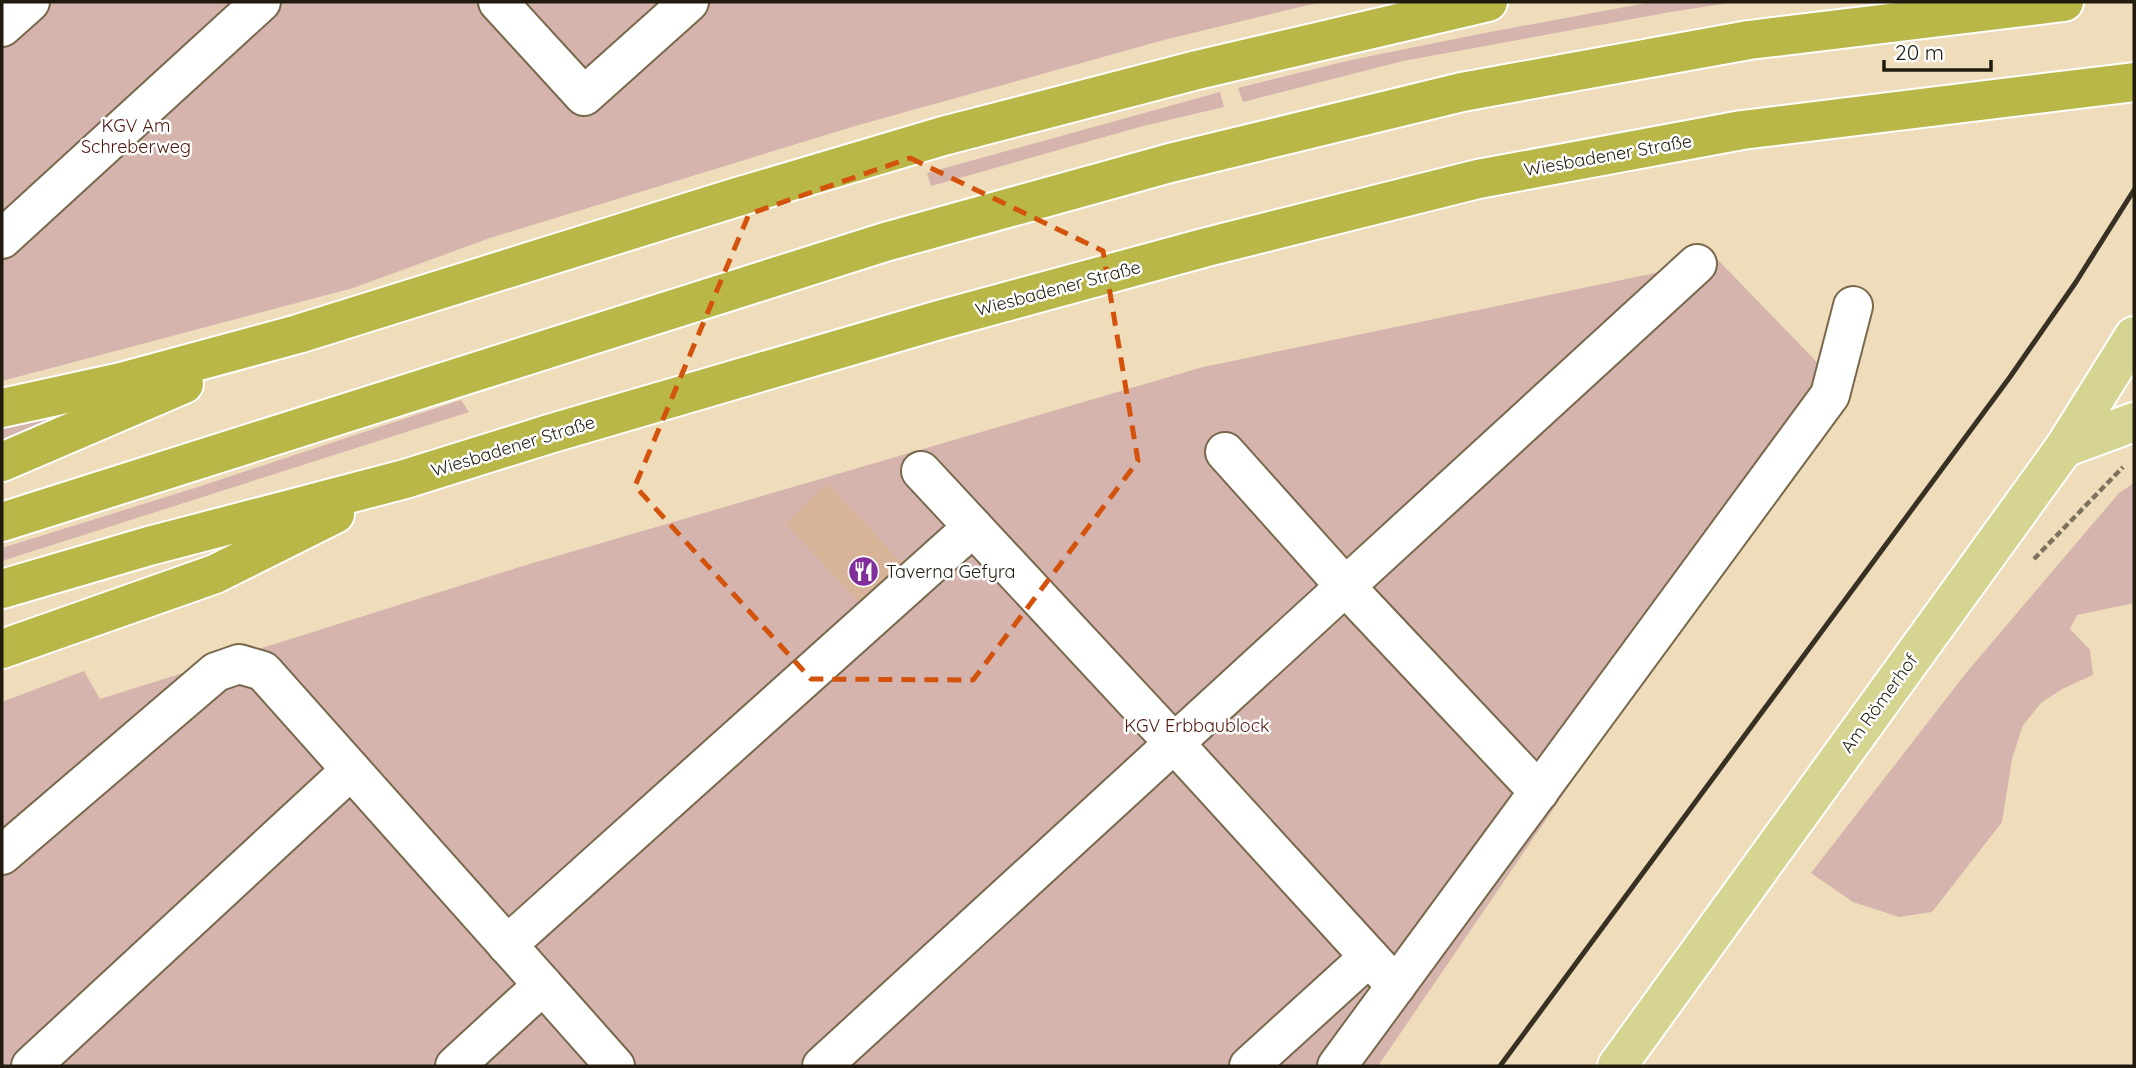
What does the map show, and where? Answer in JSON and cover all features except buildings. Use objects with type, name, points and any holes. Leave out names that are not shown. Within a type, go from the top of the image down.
[{"type":"highway","points":[[2,408],[121,382],[298,334],[943,136],[1197,70],[1488,2]]},
{"type":"highway","points":[[2,522],[885,242],[1170,163],[1462,92],[1736,43],[2064,2]]},
{"type":"highway","name":"Wiesbadener Straße","points":[[2,589],[149,546],[405,479],[562,430],[939,320],[1207,247],[1478,179],[1742,130],[2134,82]]},
{"type":"highway","points":[[2,462],[298,334]]},
{"type":"highway","points":[[3,649],[215,574],[405,479]]},
{"type":"main road","name":"Am Römerhof","points":[[1617,1066],[2064,449],[2134,336]]},
{"type":"main road","points":[[2064,449],[2134,422]]},
{"type":"lane","points":[[2,27],[30,2]]},
{"type":"lane","points":[[2,239],[261,2]]},
{"type":"lane","points":[[498,2],[584,96],[689,2]]},
{"type":"lane","points":[[822,1066],[1697,264]]},
{"type":"lane","points":[[1337,1066],[1830,396],[1853,306]]},
{"type":"lane","points":[[1225,452],[1345,586],[1539,792]]},
{"type":"lane","points":[[921,471],[1396,986]]},
{"type":"lane","points":[[507,945],[973,527]]},
{"type":"lane","points":[[2,855],[216,672],[239,664],[262,671],[615,1066]]},
{"type":"lane","points":[[31,1066],[351,770]]},
{"type":"lane","points":[[1249,1066],[1369,957]]},
{"type":"lane","points":[[455,1066],[543,985]]},
{"type":"highlighted area","points":[[910,158],[1103,251],[1138,461],[973,680],[811,679],[635,486],[749,214]]},
{"type":"green space","name":"KGV Am Schreberweg","points":[[2,2],[1321,2],[1164,40],[855,126],[490,238],[353,288],[2,381]]},
{"type":"green space","points":[[1652,2],[1734,2],[1403,61],[1243,102],[1238,88],[1351,60]]},
{"type":"green space","points":[[1220,92],[1224,107],[1143,126],[931,186],[927,173]]},
{"type":"green space","name":"KGV Erbbaublock","points":[[1718,260],[1841,387],[1378,1066],[2,1066],[2,702],[84,671],[100,699],[523,566],[1203,367]]},
{"type":"green space","points":[[461,400],[469,412],[2,561],[2,548]]},
{"type":"green space","points":[[90,404],[2,450],[2,425]]},
{"type":"green space","points":[[2134,483],[2134,603],[2077,615],[2070,629],[2090,650],[2093,675],[2042,702],[2023,725],[2012,759],[2002,822],[1932,912],[1899,917],[1853,902],[1811,873],[1966,673],[2119,493]]},
{"type":"railway","points":[[1500,1066],[2010,377],[2076,282],[2134,190]]},
{"type":"place","name":"Taverna Gefyra","points":[[863,571]]}]
